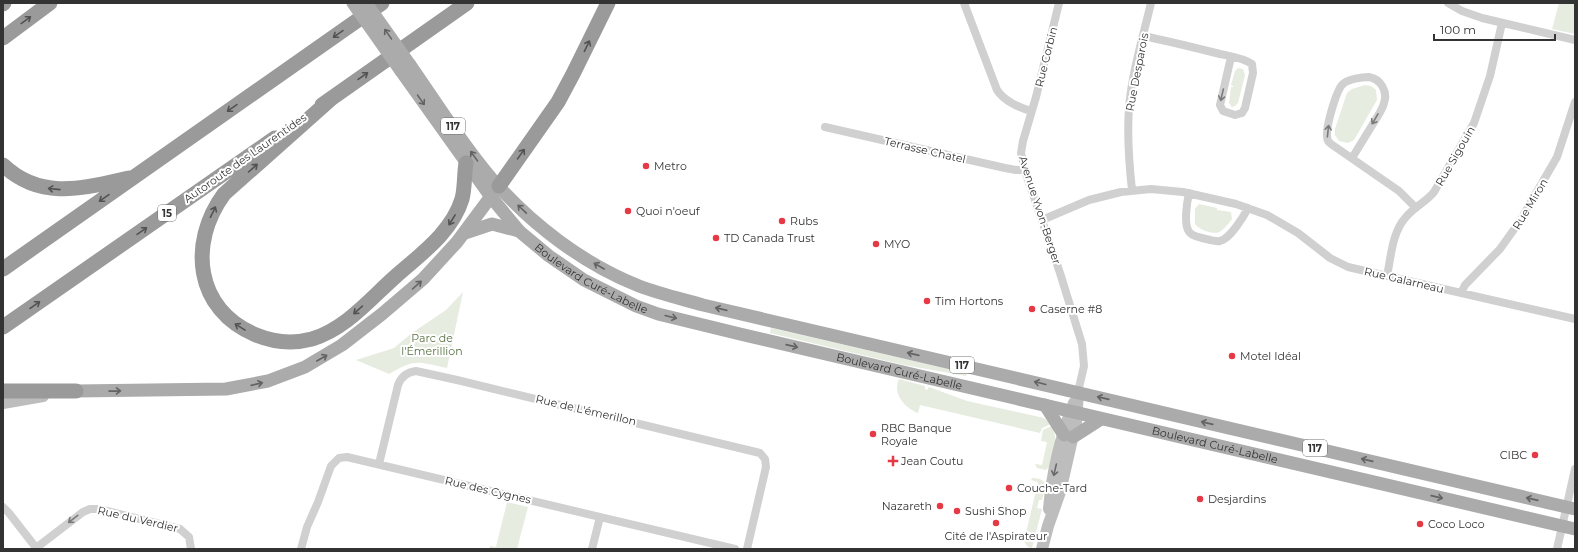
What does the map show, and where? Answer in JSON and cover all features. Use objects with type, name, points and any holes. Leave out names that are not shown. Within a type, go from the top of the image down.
[{"type":"highway","points":[[3,38],[50,3]]},
{"type":"highway","points":[[3,269],[382,3]]},
{"type":"highway","name":"Autoroute des Laurentides","points":[[3,327],[467,3]]},
{"type":"highway","points":[[495,191],[558,102],[608,3]]},
{"type":"highway","points":[[331,99],[224,194],[213,212],[206,228],[202,243],[202,262],[203,271],[209,290],[217,307],[235,323],[249,332],[276,340],[299,341],[320,336],[343,323],[423,252],[447,227],[456,214],[462,198],[466,163]]},
{"type":"highway","points":[[3,165],[22,179],[39,186],[53,189],[70,190],[136,176]]},
{"type":"highway","points":[[3,391],[76,392]]},
{"type":"main road","name":"Boulevard Curé-Labelle","points":[[353,3],[479,162],[519,231],[549,256],[584,280],[651,312],[1569,528]]},
{"type":"main road","name":"Boulevard Curé-Labelle","points":[[366,3],[405,68],[466,163],[495,191],[564,244],[605,270],[646,289],[697,303],[1571,508]]},
{"type":"main road","points":[[76,392],[226,389],[258,384],[295,372],[333,351],[382,314],[423,279],[465,232],[495,191]]},
{"type":"main road","points":[[465,232],[492,224],[498,224],[519,231]]},
{"type":"main road","points":[[1045,405],[1068,436],[1101,419]]},
{"type":"street","points":[[964,3],[999,93],[1022,108],[1031,111]]},
{"type":"street","name":"Rue Corbin","points":[[1031,111],[1059,3]]},
{"type":"street","name":"Rue Desparois","points":[[1132,190],[1128,139],[1129,106],[1151,3]]},
{"type":"street","points":[[1448,3],[1468,14],[1575,40]]},
{"type":"street","name":"Rue Sigouin","points":[[1386,276],[1398,229],[1406,217],[1434,192],[1474,123],[1488,80],[1502,23]]},
{"type":"street","points":[[1143,36],[1231,57],[1252,64],[1253,69],[1245,108],[1242,112],[1235,115],[1226,113],[1220,107],[1231,57]]},
{"type":"street","points":[[1352,158],[1385,101],[1386,96],[1384,88],[1373,78],[1362,78],[1342,84],[1327,128],[1328,142],[1399,191],[1416,208]]},
{"type":"street","name":"Rue Miron","points":[[1461,293],[1464,286],[1505,243],[1526,212],[1557,157],[1575,102]]},
{"type":"street","name":"Avenue Yvon-Berger","points":[[1031,111],[1022,145],[1022,157],[1082,344],[1084,366],[1078,392]]},
{"type":"street","name":"Terrasse Chatel","points":[[825,127],[1013,170],[1025,170]]},
{"type":"street","name":"Rue Galarneau","points":[[1042,220],[1094,199],[1132,190],[1161,190],[1188,193],[1248,208],[1267,215],[1289,227],[1327,256],[1337,262],[1354,268],[1575,319]]},
{"type":"street","points":[[1188,193],[1186,219],[1187,229],[1190,233],[1201,238],[1217,241],[1224,239],[1241,221],[1248,208]]},
{"type":"street","name":"Rue de L'émerillon","points":[[379,464],[398,385],[405,375],[410,372],[419,372],[472,383],[760,453],[765,459],[766,467],[748,549]]},
{"type":"street","points":[[3,404],[44,395],[76,392]]},
{"type":"street","points":[[1042,549],[1048,526],[1051,490],[1068,436],[1078,392]]},
{"type":"street","name":"Rue des Cygnes","points":[[301,549],[308,522],[318,502],[330,468],[334,461],[339,458],[347,457],[735,549]]},
{"type":"street","points":[[1558,549],[1569,528],[1575,469]]},
{"type":"street","points":[[3,507],[10,512],[37,548]]},
{"type":"street","name":"Rue du Verdier","points":[[37,548],[83,512],[90,509],[99,509],[180,528],[189,537],[191,549]]},
{"type":"street","points":[[592,549],[600,517]]},
{"type":"green space","points":[[1559,3],[1575,3],[1575,34],[1552,29]]},
{"type":"green space","points":[[1238,68],[1243,69],[1245,75],[1238,103],[1232,107],[1229,103],[1231,87],[1233,87],[1231,85],[1235,71]]},
{"type":"green space","points":[[1365,85],[1371,86],[1376,90],[1377,100],[1354,140],[1348,143],[1339,141],[1335,135],[1335,129],[1347,93],[1352,89]]},
{"type":"green space","points":[[1199,204],[1217,208],[1217,210],[1231,212],[1232,219],[1221,231],[1211,233],[1203,230],[1195,224],[1195,209]]},
{"type":"green space","name":"Parc de l'Émerillion","points":[[463,292],[447,368],[423,363],[412,363],[405,365],[389,374],[356,360],[394,348],[412,333],[446,310]]},
{"type":"green space","points":[[771,328],[967,373],[966,376],[904,365],[770,333]]},
{"type":"green space","points":[[899,379],[925,386],[925,389],[927,390],[929,387],[967,401],[1044,418],[1051,424],[1042,428],[1040,433],[920,405],[918,413],[909,408],[901,400],[897,390]]},
{"type":"green space","points":[[1052,426],[1055,436],[1055,449],[1052,461],[1046,470],[1037,468],[1035,464],[1042,465],[1047,442],[1041,441],[1043,430]]},
{"type":"green space","points":[[1032,478],[1042,480],[1045,488],[1042,500],[1039,500],[1037,508],[1042,509],[1032,548],[1028,547],[1019,535],[1025,536],[1038,482],[1031,480]]},
{"type":"green space","points":[[507,502],[528,507],[517,549],[489,549],[490,546],[496,547]]},
{"type":"place","name":"Metro","points":[[646,166]]},
{"type":"place","name":"Quoi n'oeuf","points":[[628,211]]},
{"type":"place","name":"Rubs","points":[[782,221]]},
{"type":"place","name":"TD Canada Trust","points":[[716,238]]},
{"type":"place","name":"MYO","points":[[876,244]]},
{"type":"place","name":"Tim Hortons","points":[[927,301]]},
{"type":"place","name":"Caserne #8","points":[[1032,309]]},
{"type":"place","name":"Motel Idéal","points":[[1232,356]]},
{"type":"place","name":"RBC Banque Royale","points":[[873,434]]},
{"type":"place","name":"CIBC","points":[[1535,455]]},
{"type":"place","name":"Jean Coutu","points":[[893,461]]},
{"type":"place","name":"Couche-Tard","points":[[1009,488]]},
{"type":"place","name":"Desjardins","points":[[1200,499]]},
{"type":"place","name":"Nazareth","points":[[940,506]]},
{"type":"place","name":"Sushi Shop","points":[[957,511]]},
{"type":"place","name":"Cité de l'Aspirateur","points":[[996,523]]},
{"type":"place","name":"Coco Loco","points":[[1420,524]]}]
